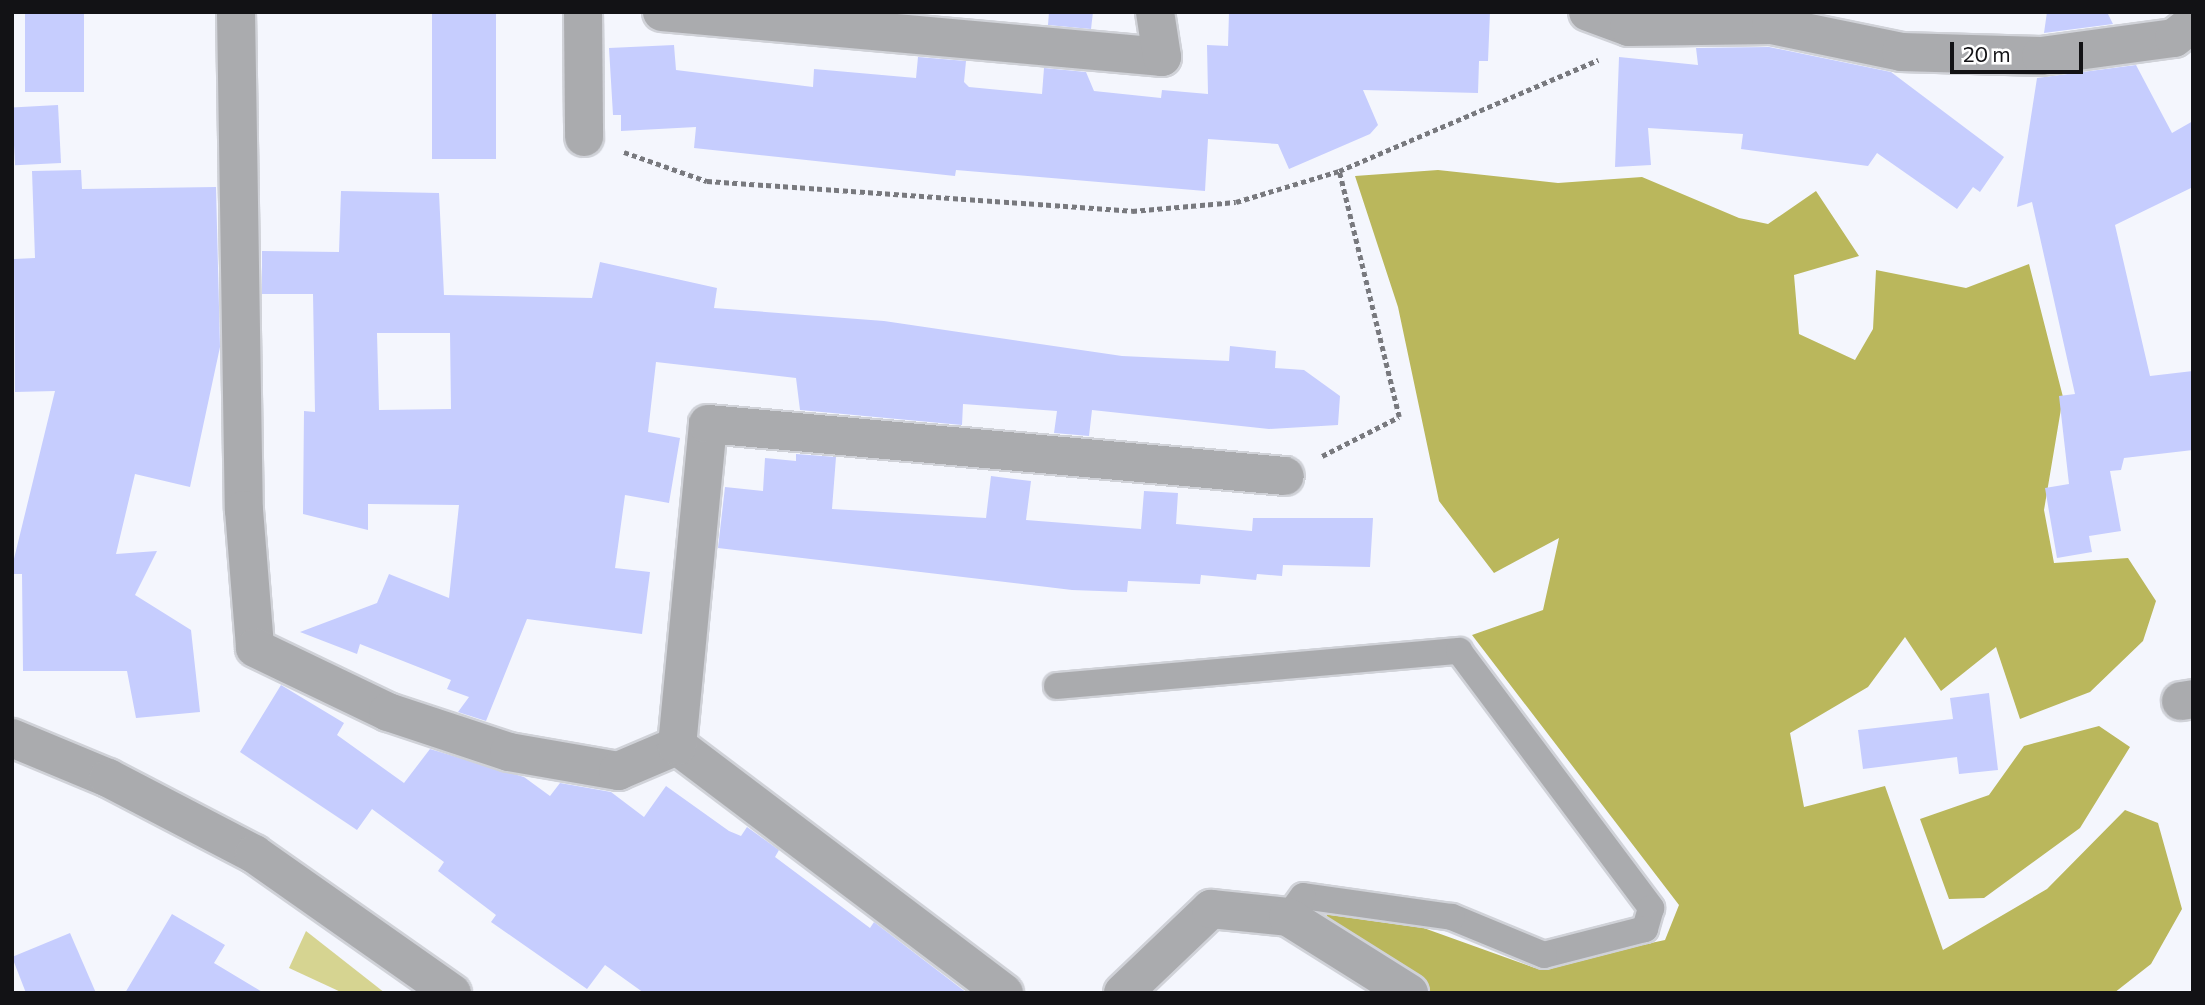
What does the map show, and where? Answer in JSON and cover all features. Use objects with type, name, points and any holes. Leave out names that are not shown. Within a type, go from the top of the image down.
[{"type":"street","points":[[236,12],[244,510],[255,648],[388,712],[509,752],[618,771],[677,746]]},
{"type":"street","points":[[583,12],[584,137]]},
{"type":"street","points":[[662,12],[1162,57],[1155,12]]},
{"type":"street","points":[[1600,16],[1629,27],[1771,25],[1901,52],[2041,56],[2174,37],[2192,25]]},
{"type":"street","points":[[677,746],[708,424],[1285,476]]},
{"type":"street","points":[[12,738],[108,778],[254,854],[453,993]]},
{"type":"street","points":[[677,746],[1004,993]]},
{"type":"street","points":[[1123,993],[1210,909],[1288,917],[1409,993]]},
{"type":"lane","points":[[1056,686],[1459,651],[1651,908],[1645,929],[1544,954],[1452,917],[1303,896],[1288,917]]},
{"type":"path","points":[[584,137],[707,181],[1132,211],[1236,202],[1339,171],[1596,65],[1600,16]]},
{"type":"path","points":[[1285,476],[1399,417],[1339,171]]},
{"type":"shaded area","points":[[1438,170],[1558,183],[1642,177],[1739,218],[1768,224],[1816,191],[1859,256],[1794,275],[1799,334],[1855,360],[1873,329],[1876,270],[1966,288],[2029,264],[2063,397],[2044,510],[2054,563],[2128,558],[2156,601],[2143,641],[2090,692],[2020,719],[1996,647],[1941,691],[1905,637],[1868,687],[1790,733],[1804,807],[1885,786],[1943,950],[2047,889],[2125,810],[2158,823],[2182,909],[2151,964],[2114,993],[1423,993],[1322,927],[1328,912],[1407,922],[1535,968],[1665,940],[1679,905],[1472,635],[1543,610],[1559,538],[1494,573],[1439,501],[1398,307],[1355,176]]},
{"type":"shaded area","points":[[2099,726],[2130,747],[2080,828],[1984,898],[1949,899],[1920,819],[1989,795],[2024,746]]},
{"type":"shaded area","points":[[306,931],[385,993],[343,993],[289,968]]},
{"type":"building","points":[[25,12],[84,12],[84,92],[25,92]]},
{"type":"building","points":[[432,12],[496,12],[496,159],[432,159]]},
{"type":"building","points":[[1049,12],[1093,12],[1091,29],[1048,25]]},
{"type":"building","points":[[1229,12],[1490,12],[1488,61],[1479,61],[1478,93],[1363,90],[1378,125],[1370,134],[1289,169],[1278,144],[1208,139],[1205,191],[956,170],[955,176],[694,148],[696,127],[621,131],[621,115],[613,115],[609,48],[674,45],[676,70],[813,87],[814,69],[916,78],[918,57],[966,61],[964,82],[969,87],[1042,94],[1044,68],[1086,72],[1094,91],[1161,98],[1162,90],[1208,94],[1207,45],[1228,46]]},
{"type":"building","points":[[2047,12],[2107,12],[2113,24],[2044,33]]},
{"type":"building","points":[[1769,47],[1891,72],[2004,157],[1980,192],[1973,187],[1957,209],[1877,153],[1868,166],[1741,149],[1743,134],[1648,128],[1651,165],[1615,167],[1619,57],[1698,65],[1696,48]]},
{"type":"building","points":[[2136,65],[2172,133],[2193,121],[2193,187],[2115,225],[2150,376],[2193,371],[2193,450],[2124,458],[2121,470],[2110,471],[2121,531],[2089,536],[2092,552],[2057,558],[2045,488],[2069,484],[2059,396],[2075,394],[2032,202],[2017,207],[2037,78]]},
{"type":"building","points":[[58,105],[61,163],[15,165],[12,107]]},
{"type":"building","points":[[81,170],[82,189],[216,187],[220,347],[190,487],[135,474],[116,554],[157,551],[135,595],[191,630],[200,712],[136,718],[127,671],[23,671],[22,574],[12,574],[12,567],[55,391],[15,392],[14,259],[35,258],[32,171]]},
{"type":"building","points":[[341,191],[439,193],[444,295],[592,298],[600,262],[717,288],[714,308],[884,321],[1122,356],[1229,361],[1230,346],[1276,351],[1275,368],[1304,370],[1340,396],[1338,425],[1269,429],[1092,410],[1089,436],[1054,433],[1057,411],[963,404],[962,425],[800,410],[796,378],[656,362],[648,432],[680,438],[669,503],[625,495],[615,568],[650,572],[642,634],[527,619],[486,721],[458,712],[469,697],[447,689],[451,680],[360,644],[357,654],[300,632],[377,603],[389,574],[449,598],[459,505],[368,504],[368,530],[303,514],[304,411],[315,412],[313,294],[262,294],[262,251],[339,252]],"holes":[[[377,333],[450,333],[451,409],[379,410]]]},
{"type":"building","points":[[796,454],[836,457],[832,509],[986,518],[991,476],[1031,481],[1026,520],[1141,529],[1144,491],[1178,493],[1176,524],[1252,531],[1253,518],[1373,518],[1370,567],[1283,565],[1282,576],[1257,574],[1256,580],[1201,575],[1200,584],[1128,581],[1127,592],[1072,590],[718,548],[725,487],[763,491],[765,458],[796,461]]},
{"type":"building","points":[[281,685],[344,723],[337,735],[404,783],[430,749],[524,777],[550,796],[560,783],[611,792],[644,817],[666,786],[729,831],[741,836],[747,827],[779,850],[775,857],[870,928],[874,922],[967,993],[644,993],[605,965],[587,989],[491,922],[496,915],[438,871],[444,862],[372,809],[357,830],[240,752]]},
{"type":"building","points":[[1989,693],[1998,770],[1959,774],[1957,757],[1863,769],[1858,730],[1953,719],[1950,698]]},
{"type":"building","points":[[172,914],[225,945],[214,963],[264,993],[125,993]]},
{"type":"building","points":[[70,933],[96,993],[26,993],[12,957]]}]
